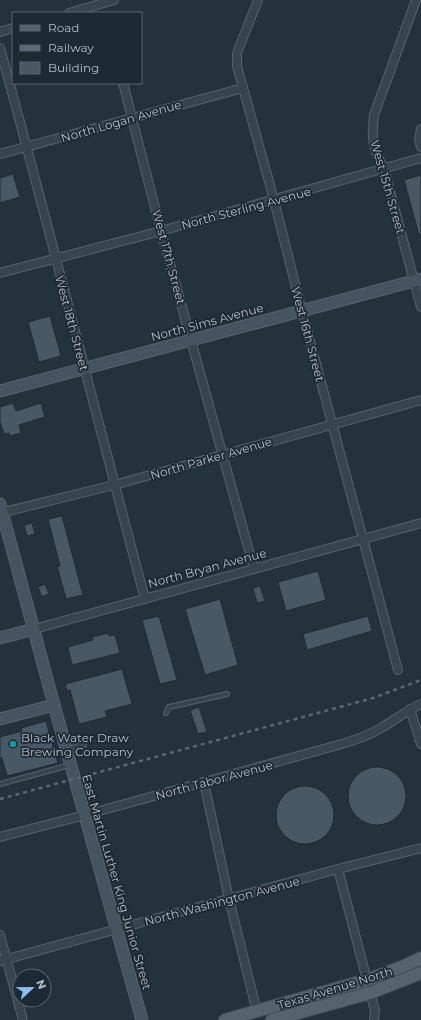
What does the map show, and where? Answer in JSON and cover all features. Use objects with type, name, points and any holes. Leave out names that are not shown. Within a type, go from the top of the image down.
[{"type":"main road","name":"Texas Avenue North","points":[[225,1020],[367,980],[421,958]]},
{"type":"main road","name":"Texas Avenue North","points":[[272,1020],[370,993],[421,973]]},
{"type":"street","points":[[72,12],[100,2],[114,0]]},
{"type":"street","name":"West 16th Street","points":[[258,0],[237,53],[237,66],[274,200],[332,425],[398,670]]},
{"type":"street","name":"West 15th Street","points":[[416,0],[374,115],[372,129],[376,153],[384,169],[417,280],[421,307]]},
{"type":"street","points":[[100,2],[104,12]]},
{"type":"street","points":[[0,32],[12,28]]},
{"type":"street","name":"West 18th Street","points":[[0,48],[144,599]]},
{"type":"street","name":"West 17th Street","points":[[123,84],[161,231],[254,569]]},
{"type":"street","name":"North Logan Avenue","points":[[0,154],[243,88]]},
{"type":"street","points":[[421,129],[419,139],[421,147]]},
{"type":"street","name":"North Sterling Avenue","points":[[0,273],[161,231],[421,158]]},
{"type":"street","name":"North Sims Avenue","points":[[0,391],[417,280]]},
{"type":"street","name":"North Parker Avenue","points":[[1,510],[114,485],[421,400]]},
{"type":"street","name":"East Martin Luther King Junior Street","points":[[1,510],[66,750],[142,1020]]},
{"type":"street","name":"North Bryan Avenue","points":[[0,638],[421,523]]},
{"type":"street","points":[[0,712],[53,702]]},
{"type":"street","points":[[0,719],[53,702]]},
{"type":"street","name":"North Tabor Avenue","points":[[0,837],[353,741],[381,728],[410,709],[421,704]]},
{"type":"street","points":[[410,709],[421,744]]},
{"type":"street","points":[[204,782],[229,900],[257,1012]]},
{"type":"street","name":"North Washington Avenue","points":[[3,960],[421,848]]},
{"type":"street","points":[[338,869],[367,980]]},
{"type":"street","points":[[0,935],[3,960],[23,1020]]},
{"type":"street","points":[[370,993],[374,1010],[374,1020]]},
{"type":"lane","points":[[166,713],[169,707],[227,694]]},
{"type":"lane","points":[[66,750],[84,746]]},
{"type":"lane","points":[[0,784],[71,765]]},
{"type":"building","points":[[13,174],[20,197],[0,203],[0,178]]},
{"type":"building","points":[[421,175],[421,234],[419,235],[404,180]]},
{"type":"building","points":[[50,316],[61,356],[39,362],[28,322]]},
{"type":"building","points":[[13,403],[16,411],[41,403],[45,417],[19,425],[21,433],[10,436],[9,433],[4,434],[0,422],[0,407]]},
{"type":"building","points":[[62,516],[83,595],[66,599],[57,566],[60,566],[48,519]]},
{"type":"building","points":[[32,523],[35,534],[27,536],[24,525]]},
{"type":"building","points":[[318,571],[326,600],[286,611],[278,582]]},
{"type":"building","points":[[45,584],[49,594],[42,597],[38,587]]},
{"type":"building","points":[[260,586],[265,601],[257,603],[253,588]]},
{"type":"building","points":[[220,599],[238,665],[205,675],[185,609]]},
{"type":"building","points":[[159,616],[177,680],[160,684],[142,620]]},
{"type":"building","points":[[368,616],[372,631],[307,650],[303,634]]},
{"type":"building","points":[[108,633],[109,636],[115,635],[120,653],[72,665],[68,647],[93,640],[92,637]]},
{"type":"building","points":[[122,669],[132,704],[105,711],[107,717],[79,724],[70,690],[67,691],[65,684]]},
{"type":"building","points":[[199,707],[207,732],[198,734],[190,710]]},
{"type":"building","points":[[46,721],[58,763],[7,776],[2,758],[0,758],[0,737],[22,731],[21,728]]},
{"type":"building","points":[[377,767],[388,769],[401,780],[404,785],[406,796],[404,807],[393,820],[388,823],[377,825],[366,823],[353,812],[350,807],[348,796],[350,785],[361,772],[366,769]]},
{"type":"building","points":[[299,786],[311,786],[326,794],[334,809],[334,821],[326,836],[311,844],[299,844],[284,836],[276,821],[276,809],[284,794]]},
{"type":"railway","points":[[0,799],[373,698],[421,680]]},
{"type":"place","name":"Black Water Draw Brewing Company","points":[[13,744]]}]
